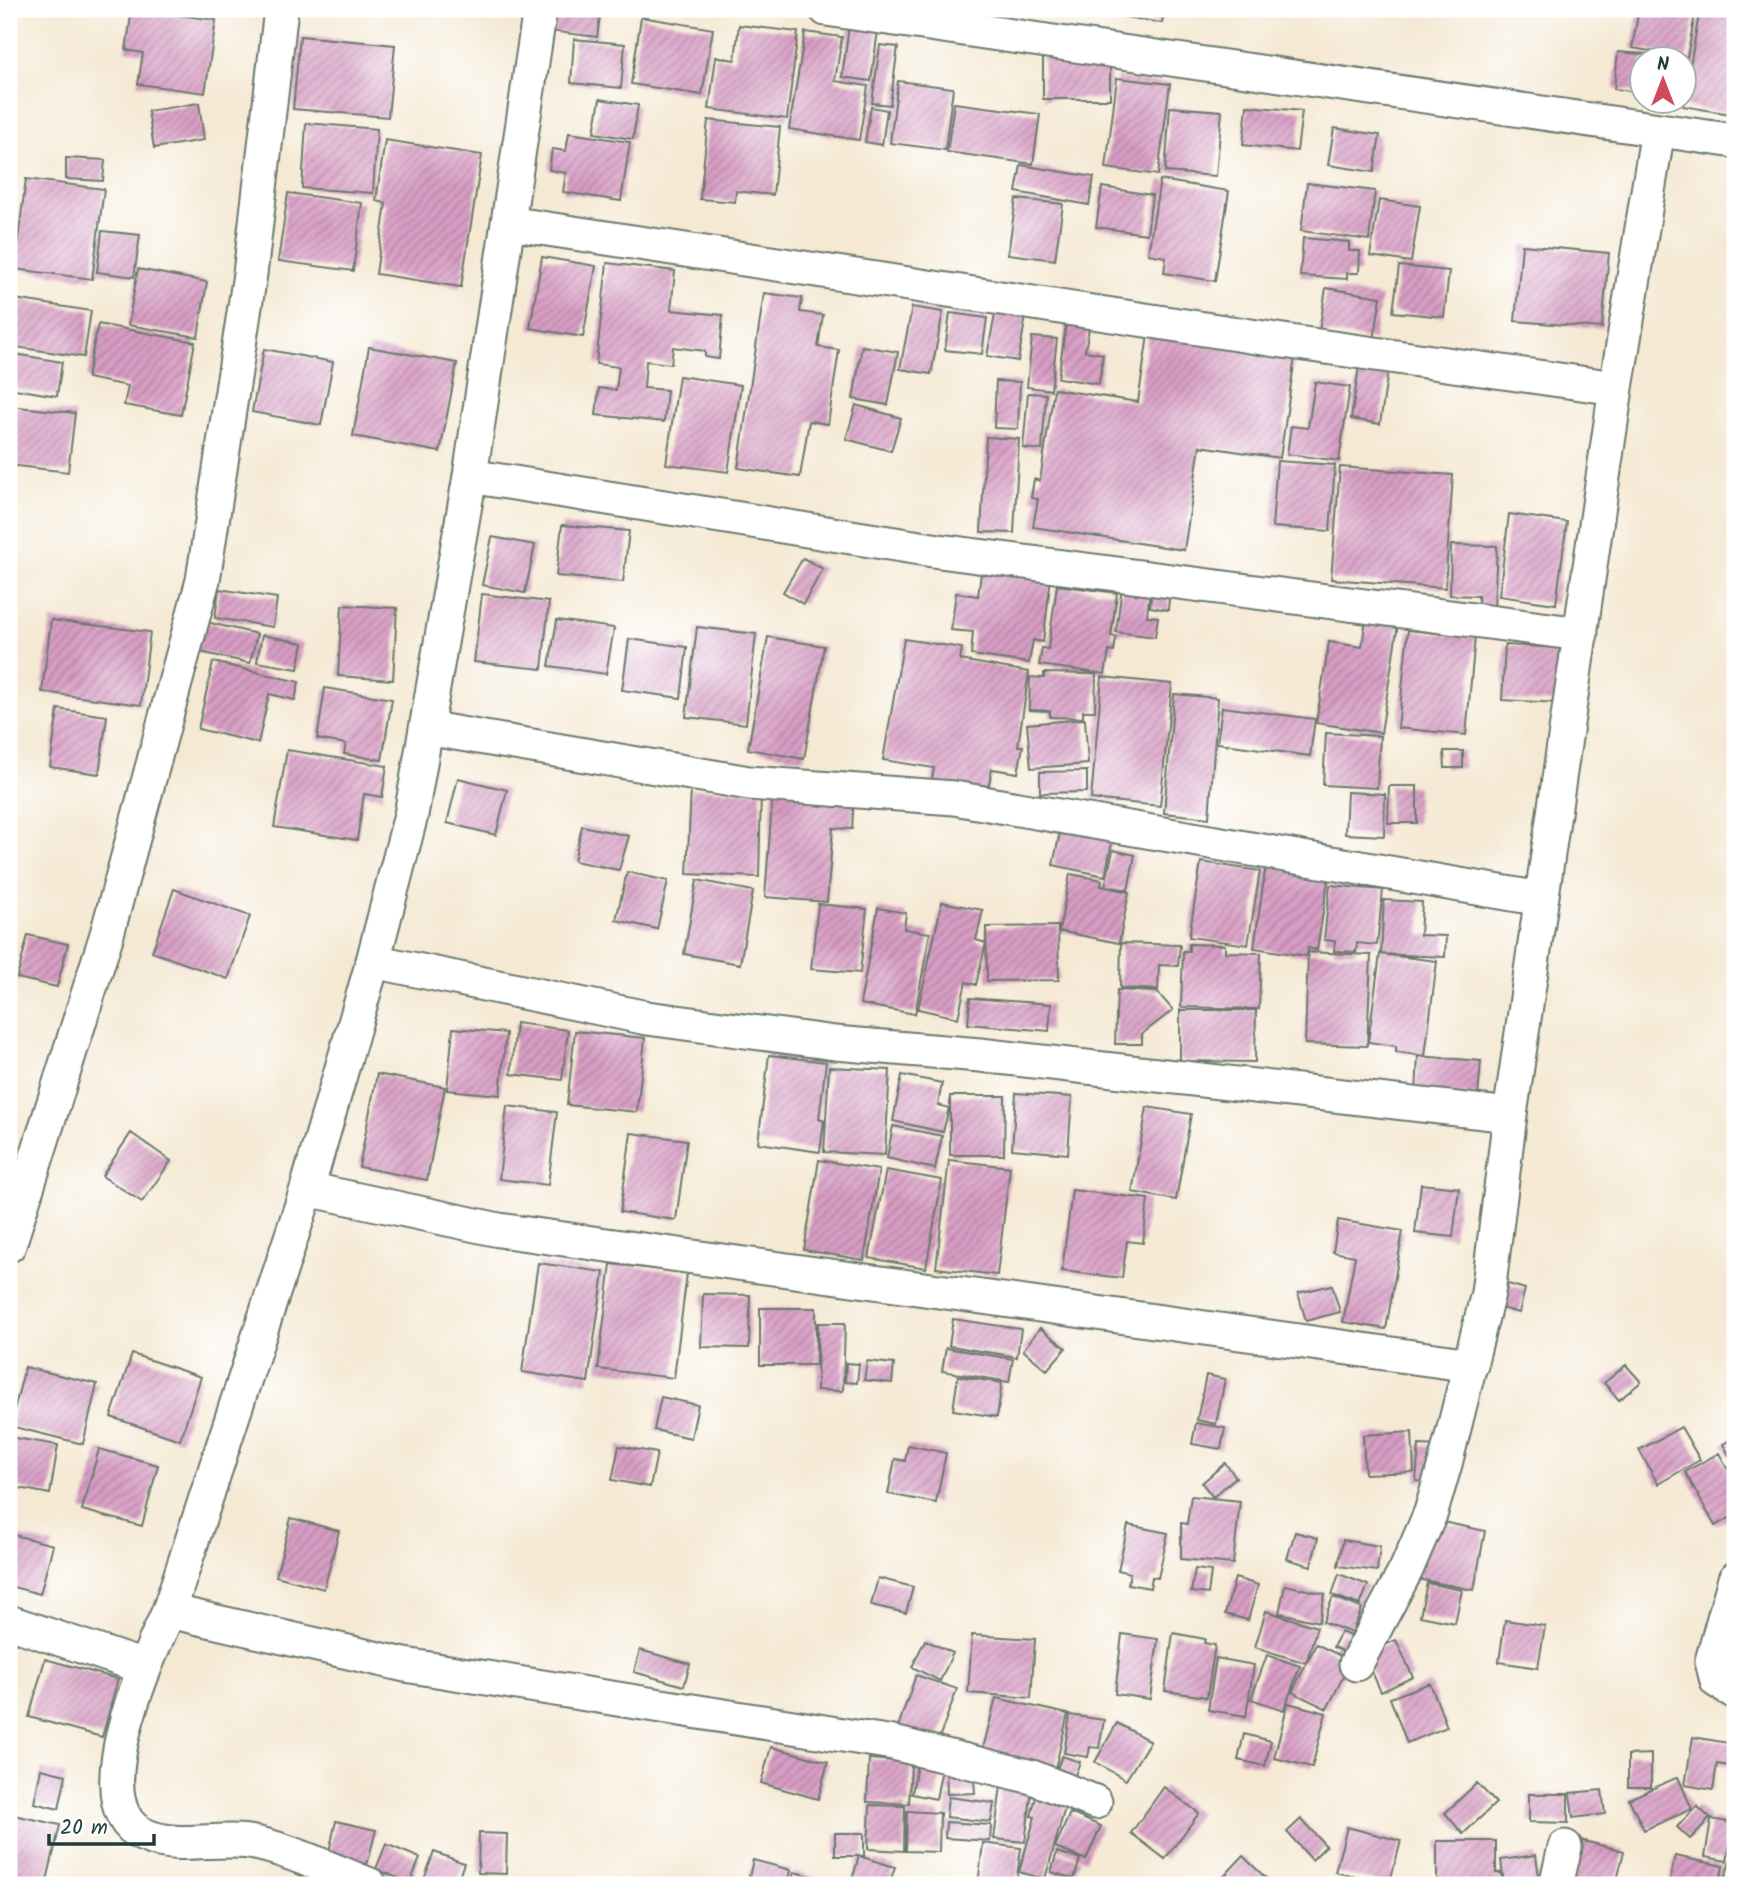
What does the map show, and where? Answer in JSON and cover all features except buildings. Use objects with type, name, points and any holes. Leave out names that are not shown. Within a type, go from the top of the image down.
[{"type":"street","points":[[9,1245],[107,934],[203,580],[250,274],[281,9]]},
{"type":"street","points":[[370,1885],[250,1842],[166,1841],[146,1837],[128,1827],[117,1800],[120,1744],[144,1667],[169,1611],[307,1189],[373,961],[411,815],[470,476],[540,9]]},
{"type":"street","points":[[826,9],[1735,141]]},
{"type":"street","points":[[1356,1664],[1405,1570],[1431,1512],[1488,1293],[1541,899],[1616,388],[1658,130]]},
{"type":"street","points":[[508,223],[1283,341],[1616,388]]},
{"type":"street","points":[[470,476],[939,551],[1581,634]]},
{"type":"street","points":[[426,728],[749,783],[954,798],[1541,899]]},
{"type":"street","points":[[373,961],[660,1020],[835,1043],[992,1056],[1510,1115]]},
{"type":"street","points":[[307,1189],[499,1230],[1471,1365]]},
{"type":"street","points":[[1735,1578],[1712,1661],[1717,1681],[1735,1692]]},
{"type":"street","points":[[169,1611],[405,1665],[893,1743],[1032,1777],[1095,1802]]},
{"type":"street","points":[[9,1622],[144,1667]]},
{"type":"street","points":[[1556,1885],[1565,1847]]}]
